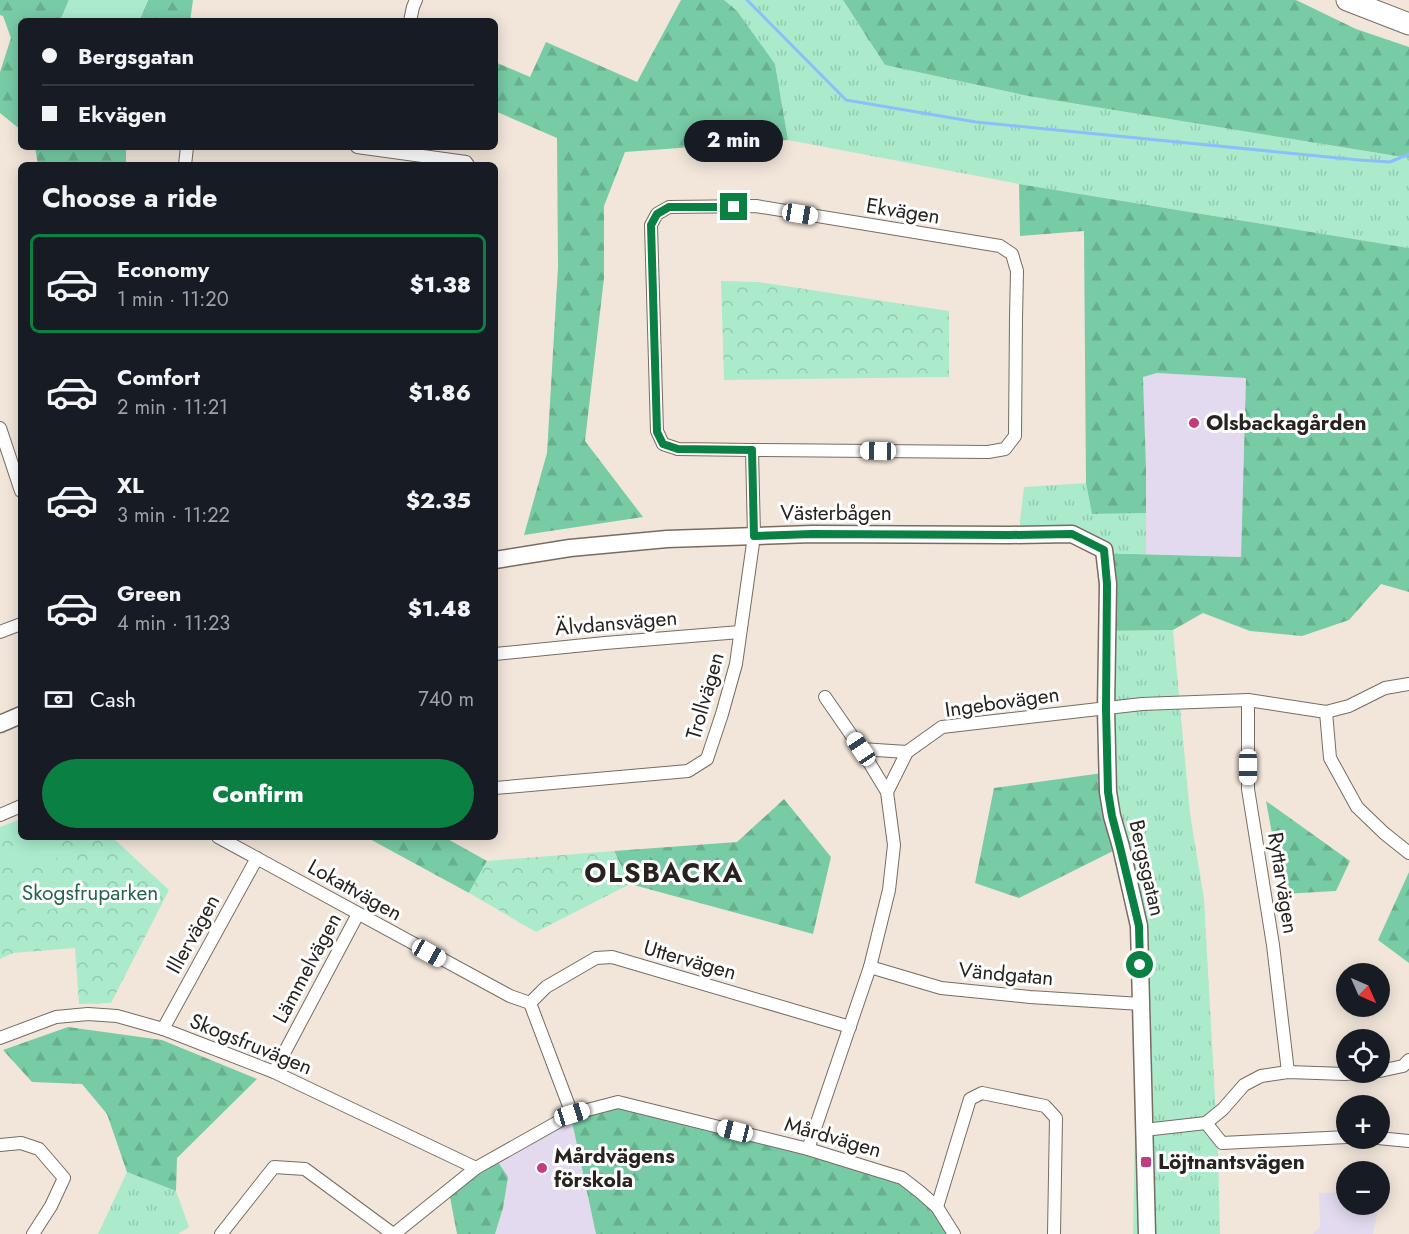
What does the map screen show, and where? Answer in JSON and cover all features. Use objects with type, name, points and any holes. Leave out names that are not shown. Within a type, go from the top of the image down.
[{"type":"highway","points":[[1347,0],[1409,24]]},
{"type":"street","points":[[411,18],[416,0]]},
{"type":"street","points":[[379,150],[466,162]]},
{"type":"street","name":"Ekvägen","points":[[756,206],[1000,246],[1012,254],[1017,271],[1015,436],[1005,449],[988,452],[752,450],[678,449],[663,444],[657,432],[651,225],[657,214],[669,207],[756,206]]},
{"type":"street","points":[[0,428],[18,482]]},
{"type":"street","points":[[752,450],[754,536]]},
{"type":"street","name":"Västerbågen","points":[[498,560],[570,548],[667,539],[812,534],[1072,534],[1104,550],[1107,584]]},
{"type":"street","name":"Trollvägen","points":[[498,788],[687,771],[707,759],[736,664],[754,536]]},
{"type":"street","name":"Bergsgatan","points":[[1107,584],[1108,792],[1139,926],[1147,1234]]},
{"type":"street","points":[[0,632],[18,625]]},
{"type":"street","name":"Älvdansvägen","points":[[498,654],[740,632]]},
{"type":"street","name":"Ingebovägen","points":[[887,792],[907,752],[942,728],[1142,704],[1248,700],[1326,712],[1349,706],[1384,688],[1409,684]]},
{"type":"street","points":[[808,1149],[870,967],[890,890],[894,845],[887,792],[825,697]]},
{"type":"street","name":"Ryttarvägen","points":[[1248,700],[1248,789],[1273,945],[1288,1072]]},
{"type":"street","points":[[1326,712],[1330,758],[1357,807],[1409,854]]},
{"type":"street","points":[[0,724],[18,716]]},
{"type":"street","points":[[861,749],[907,752]]},
{"type":"street","points":[[0,815],[18,807]]},
{"type":"street","name":"Lokattvägen","points":[[224,840],[510,996],[530,1003]]},
{"type":"street","name":"Illervägen","points":[[163,1029],[257,858]]},
{"type":"street","name":"Lämmelvägen","points":[[274,1072],[358,914]]},
{"type":"street","name":"Uttervägen","points":[[530,1003],[546,987],[596,958],[612,957],[850,1027]]},
{"type":"street","name":"Vändgatan","points":[[870,967],[942,988],[1030,997],[1141,1004]]},
{"type":"street","points":[[530,1003],[572,1114]]},
{"type":"street","name":"Skogsfruvägen","points":[[0,1038],[56,1017],[88,1014],[117,1016],[163,1029],[274,1072],[476,1168]]},
{"type":"street","points":[[1390,1069],[1403,1066],[1409,1060]]},
{"type":"street","points":[[1144,1130],[1206,1123],[1244,1085],[1261,1076],[1288,1072],[1336,1074]]},
{"type":"street","points":[[937,1207],[970,1099],[982,1093],[1045,1106],[1056,1118],[1054,1234]]},
{"type":"street","name":"Mårdvägen","points":[[393,1234],[476,1168],[572,1114],[618,1102],[808,1149],[902,1178],[937,1207],[954,1234]]},
{"type":"street","points":[[1206,1123],[1222,1143],[1336,1138]]},
{"type":"street","points":[[1390,1139],[1409,1141]]},
{"type":"street","points":[[0,1145],[21,1143],[39,1149],[64,1178],[51,1206],[33,1234]]},
{"type":"street","points":[[222,1234],[274,1167],[305,1169],[393,1234]]},
{"type":"shaded area","name":"Olsbackagården","points":[[1157,373],[1246,377],[1241,557],[1146,554],[1143,377]]},
{"type":"shaded area","name":"Mårdvägens förskola","points":[[571,1117],[596,1234],[495,1234],[503,1208],[496,1159]]},
{"type":"shaded area","points":[[1336,1192],[1336,1215],[1377,1215],[1373,1234],[1313,1234],[1320,1227],[1319,1193]]},
{"type":"green space","points":[[0,0],[69,0],[61,18],[18,18],[18,128],[0,113],[0,72],[11,38],[3,16],[0,15]]},
{"type":"green space","points":[[69,0],[148,0],[140,18],[61,18]]},
{"type":"green space","points":[[148,0],[193,0],[190,18],[140,18]]},
{"type":"green space","points":[[681,0],[724,0],[737,11],[775,64],[788,140],[625,152],[604,206],[604,278],[585,441],[643,517],[524,535],[547,453],[558,267],[557,138],[498,112],[498,63],[530,77],[546,42],[637,82]]},
{"type":"green space","points":[[724,0],[843,0],[885,65],[1028,96],[1409,158],[1409,248],[1019,184],[788,140],[775,64]]},
{"type":"green space","points":[[843,0],[1296,0],[1356,29],[1409,47],[1409,158],[1028,96],[885,65]]},
{"type":"green space","points":[[36,150],[126,150],[126,162],[38,162]]},
{"type":"green space","points":[[1019,184],[1409,248],[1409,592],[1381,584],[1349,620],[1302,636],[1250,631],[1203,613],[1173,630],[1101,631],[1097,553],[1241,557],[1246,378],[1157,373],[1143,377],[1146,513],[1092,514],[1086,483],[1084,231],[1020,236]]},
{"type":"green space","points":[[721,281],[758,282],[949,311],[949,377],[724,380]]},
{"type":"green space","points":[[1086,483],[1092,514],[1146,513],[1146,554],[1097,553],[1072,539],[1021,539],[1020,521],[1024,487]]},
{"type":"green space","points":[[1173,630],[1190,814],[1204,899],[1218,1152],[1220,1234],[1133,1234],[1139,926],[1112,816],[1101,631]]},
{"type":"green space","points":[[1110,772],[1117,849],[1019,898],[975,883],[994,788]]},
{"type":"green space","points":[[784,799],[831,857],[813,934],[630,884],[614,851],[737,842]]},
{"type":"green space","points":[[1266,801],[1350,861],[1336,891],[1283,894]]},
{"type":"green space","name":"Skogsfruparken","points":[[18,820],[18,840],[115,840],[169,890],[111,1003],[79,1004],[75,948],[13,953],[0,959],[0,827]]},
{"type":"green space","points":[[28,840],[56,840],[62,856],[17,872],[8,847]]},
{"type":"green space","points":[[372,840],[449,840],[487,861],[469,893]]},
{"type":"green space","points":[[614,851],[630,884],[536,932],[469,893],[487,861]]},
{"type":"green space","points":[[1409,872],[1409,963],[1378,940]]},
{"type":"green space","points":[[77,873],[82,904],[26,914],[21,882]]},
{"type":"green space","points":[[68,1027],[162,1040],[257,1079],[177,1158],[176,1191],[127,1172],[107,1114],[82,1084],[32,1082],[3,1050]]},
{"type":"green space","points":[[618,1102],[902,1178],[954,1234],[596,1234],[571,1117]]},
{"type":"green space","points":[[496,1159],[508,1177],[503,1208],[495,1234],[457,1234],[450,1197]]},
{"type":"green space","points":[[127,1172],[176,1191],[189,1227],[178,1234],[98,1234]]},
{"type":"waterway","points":[[747,0],[846,100],[976,122],[1359,160],[1390,162],[1409,154]]},
{"type":"place","name":"Olsbackagården","points":[[1194,423]]},
{"type":"place","name":"Löjtnantsvägen","points":[[1146,1162]]},
{"type":"place","name":"Mårdvägens förskola","points":[[542,1168]]},
{"type":"district","name":"OLSBACKA","points":[[664,872]]},
{"type":"route","points":[[734,207],[669,207],[657,214],[651,225],[657,432],[663,444],[678,449],[752,450],[754,536],[1072,534],[1104,550],[1107,584],[1108,792],[1139,926],[1140,965]]}]
